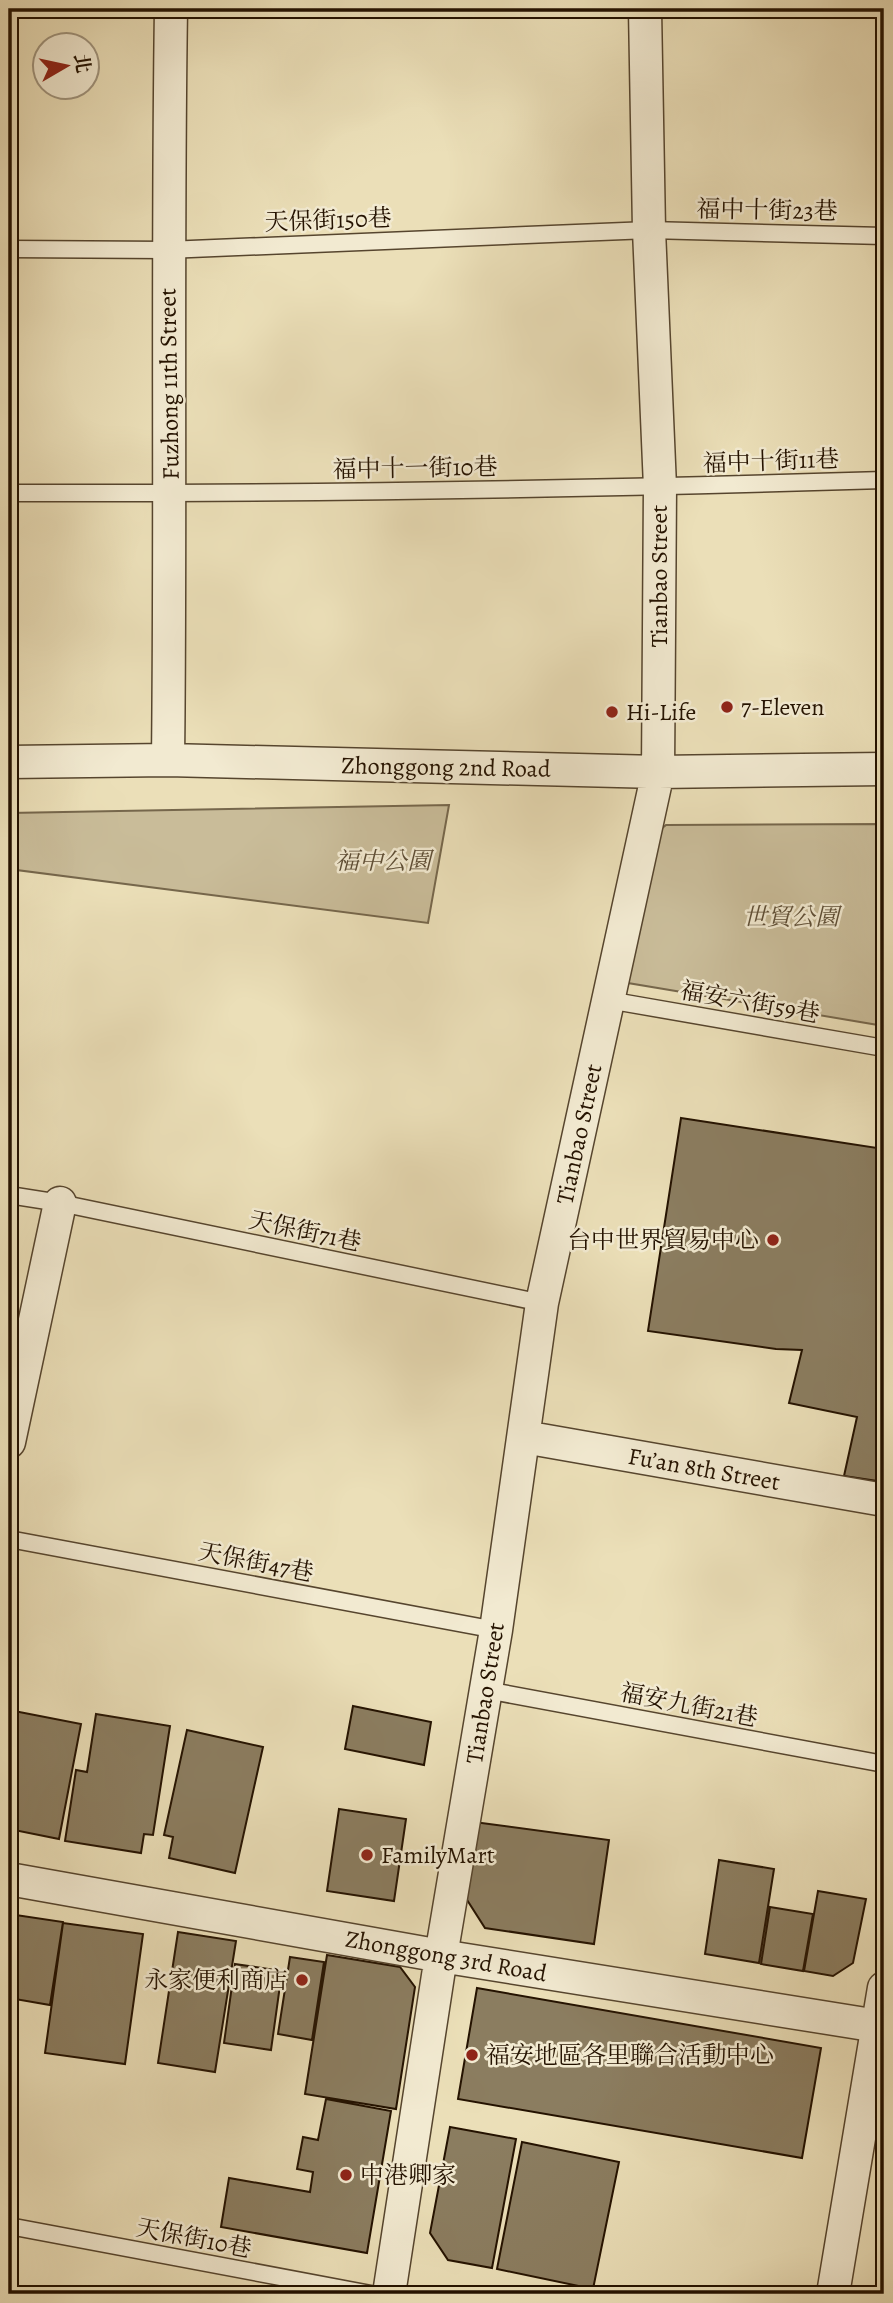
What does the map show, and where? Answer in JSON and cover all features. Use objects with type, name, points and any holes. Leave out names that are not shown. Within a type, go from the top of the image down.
[{"type":"street","name":"Fuzhong 11th Street","points":[[168,760],[171,494],[167,250],[171,9]]},
{"type":"street","name":"Tianbao Street","points":[[388,2294],[496,1630],[542,1303],[658,772],[660,487],[649,230],[645,9]]},
{"type":"street","name":"Zhonggong 2nd Road","points":[[9,762],[168,760],[658,772],[884,769]]},
{"type":"street","points":[[9,1442],[60,1203]]},
{"type":"street","name":"Fu’an 8th Street","points":[[524,1437],[884,1500]]},
{"type":"street","name":"Zhonggong 3rd Road","points":[[9,1879],[441,1956],[882,2027]]},
{"type":"street","points":[[833,2294],[882,2027],[884,1989]]},
{"type":"lane","name":"天保街150巷","points":[[9,249],[167,250],[649,230]]},
{"type":"lane","name":"福中十街23巷","points":[[649,230],[884,236]]},
{"type":"lane","name":"福中十街11巷","points":[[660,487],[884,480]]},
{"type":"lane","name":"福中十一街10巷","points":[[9,494],[660,487]]},
{"type":"lane","name":"福安六街59巷","points":[[608,1000],[884,1048]]},
{"type":"lane","name":"天保街71巷","points":[[9,1195],[60,1203],[542,1303]]},
{"type":"lane","name":"天保街47巷","points":[[9,1539],[496,1630]]},
{"type":"lane","name":"福安九街21巷","points":[[486,1690],[884,1765]]},
{"type":"lane","name":"天保街10巷","points":[[9,2225],[371,2294]]},
{"type":"green space","name":"福中公園","points":[[449,805],[428,923],[9,869],[9,813]]},
{"type":"green space","name":"世貿公園","points":[[884,824],[884,1026],[628,983],[614,966],[640,846],[666,825]]},
{"type":"building","name":"台中世界貿易中心","points":[[681,1118],[884,1149],[884,1482],[844,1476],[857,1417],[789,1403],[802,1350],[776,1349],[648,1331]]},
{"type":"building","points":[[353,1706],[431,1722],[424,1765],[345,1749]]},
{"type":"building","points":[[9,1710],[81,1724],[59,1839],[9,1829]]},
{"type":"building","points":[[96,1714],[170,1726],[153,1835],[144,1834],[141,1853],[65,1841],[76,1770],[87,1772]]},
{"type":"building","points":[[187,1730],[263,1747],[235,1873],[169,1858],[173,1837],[164,1835]]},
{"type":"building","name":"FamilyMart","points":[[339,1809],[406,1819],[394,1901],[327,1891]]},
{"type":"building","points":[[474,1822],[609,1840],[594,1944],[485,1928],[462,1892]]},
{"type":"building","points":[[719,1860],[774,1869],[759,1963],[705,1954]]},
{"type":"building","points":[[818,1891],[866,1899],[853,1963],[833,1976],[804,1971]]},
{"type":"building","points":[[770,1907],[813,1914],[803,1971],[761,1964]]},
{"type":"building","points":[[9,1914],[63,1922],[50,2005],[9,1998]]},
{"type":"building","points":[[63,1923],[143,1934],[125,2064],[45,2053]]},
{"type":"building","points":[[178,1932],[236,1941],[215,2072],[158,2063]]},
{"type":"building","points":[[327,1955],[400,1967],[415,1987],[396,2109],[305,2094]]},
{"type":"building","points":[[290,1957],[324,1962],[312,2040],[278,2034]]},
{"type":"building","points":[[235,1964],[282,1971],[271,2050],[224,2043]]},
{"type":"building","points":[[477,1988],[821,2048],[802,2158],[458,2099]]},
{"type":"building","name":"中港卿家","points":[[326,2099],[391,2111],[367,2253],[221,2227],[229,2178],[310,2192],[313,2172],[297,2169],[303,2137],[318,2140]]},
{"type":"building","points":[[450,2127],[516,2139],[492,2268],[448,2260],[430,2233]]},
{"type":"building","points":[[522,2142],[619,2162],[593,2289],[497,2269]]},
{"type":"place","name":"7-Eleven","points":[[727,707]]},
{"type":"place","name":"Hi-Life","points":[[612,712]]},
{"type":"place","name":"台中世界貿易中心","points":[[773,1240]]},
{"type":"place","name":"FamilyMart","points":[[367,1855]]},
{"type":"place","name":"永家便利商店","points":[[302,1980]]},
{"type":"place","name":"福安地區各里聯合活動中心","points":[[472,2055]]},
{"type":"place","name":"中港卿家","points":[[346,2175]]}]
